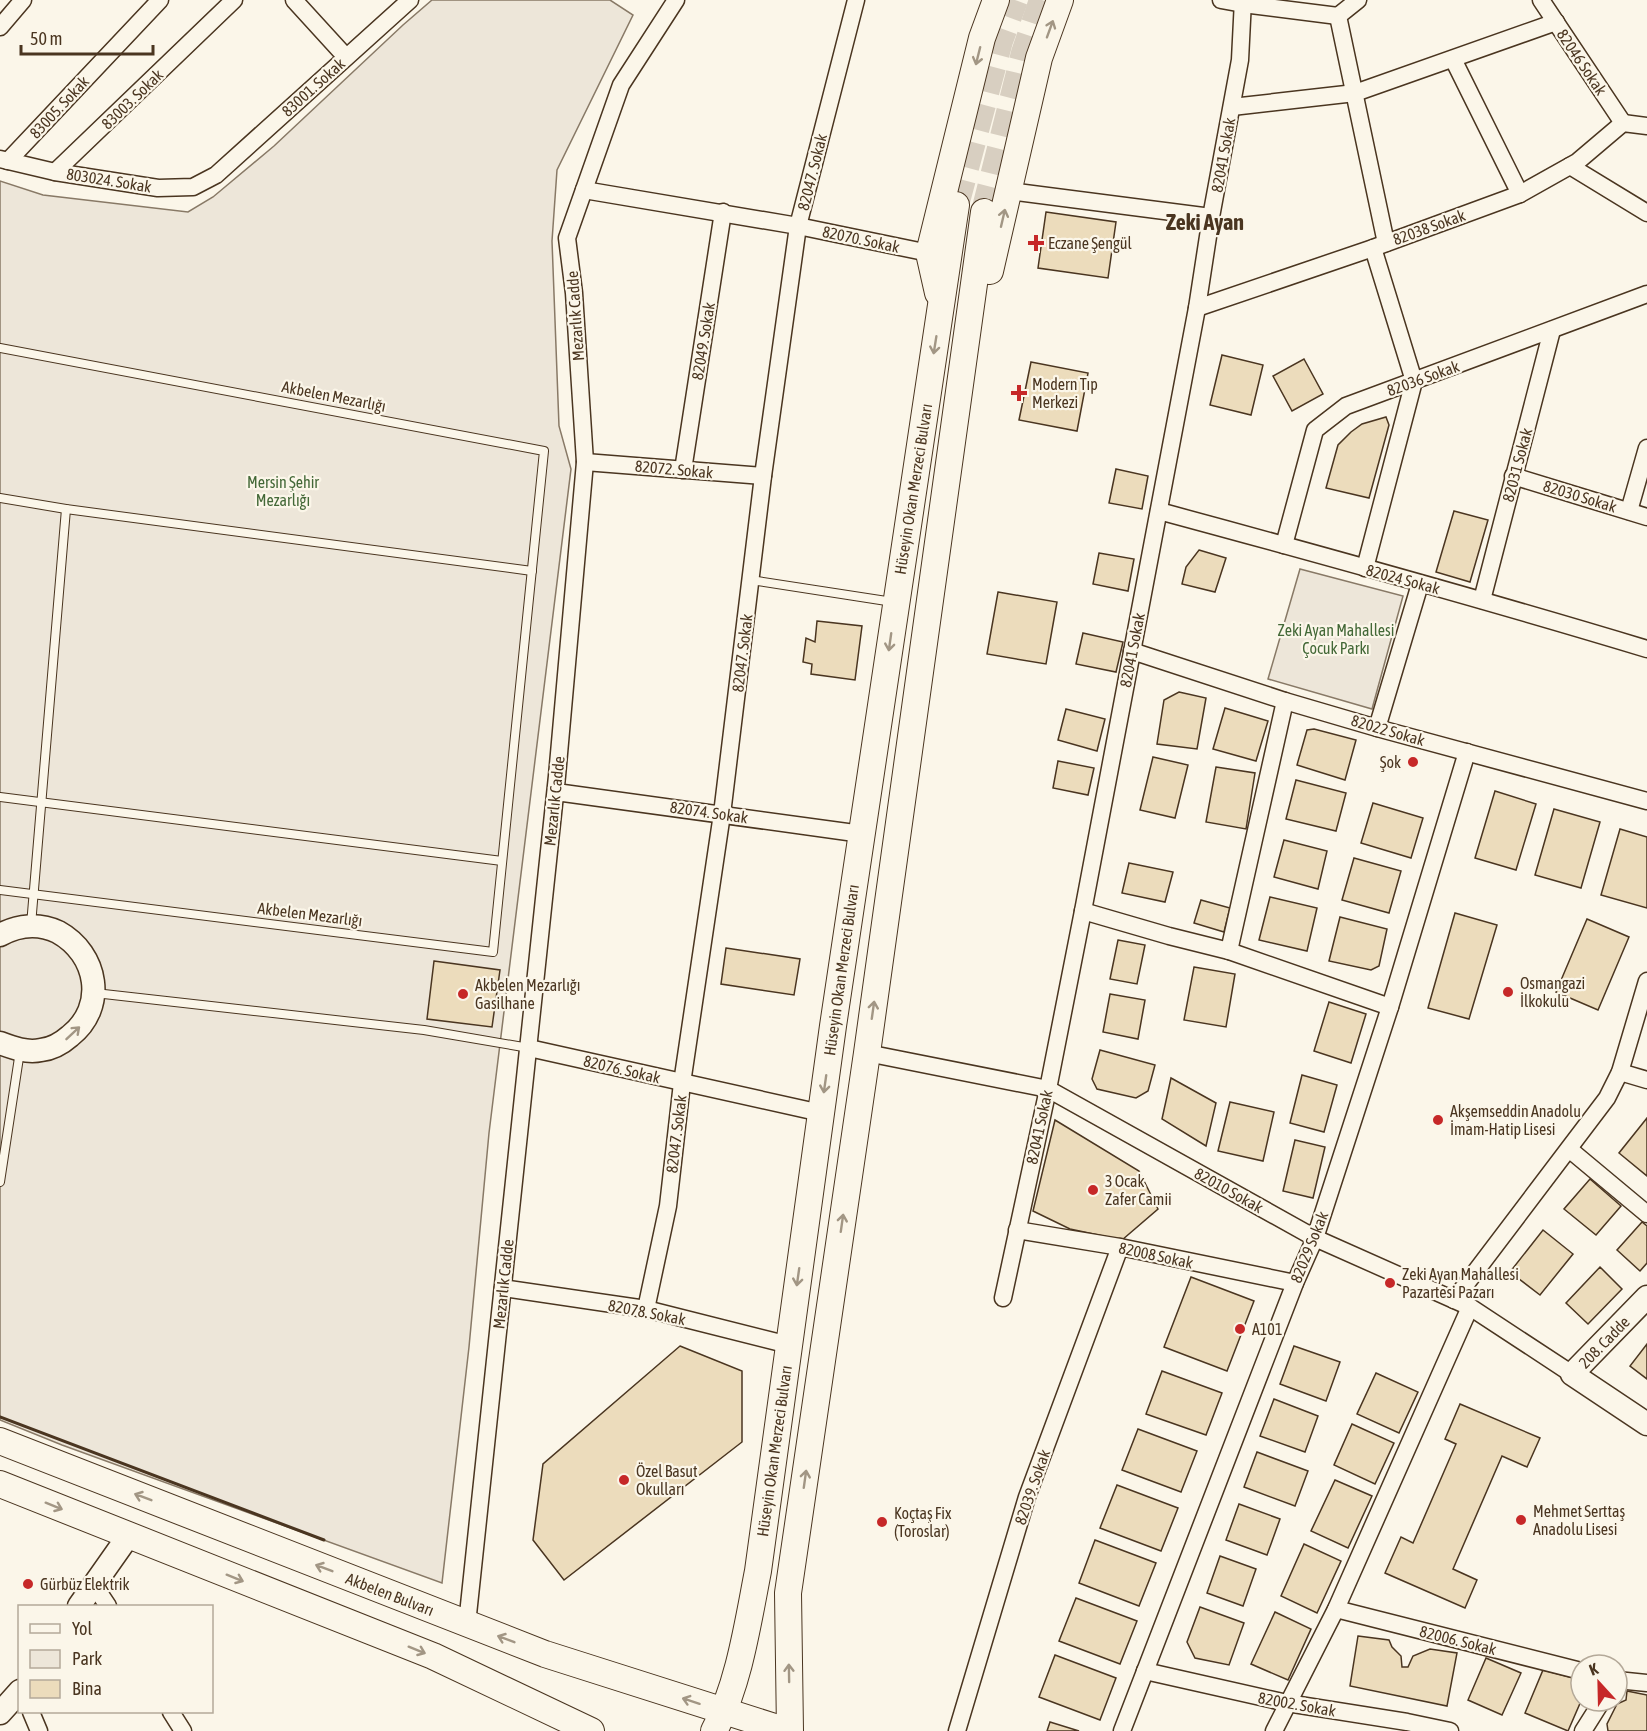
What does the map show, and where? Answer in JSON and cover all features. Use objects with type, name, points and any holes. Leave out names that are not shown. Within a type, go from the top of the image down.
[{"type":"main road","points":[[941,306],[929,253],[982,38],[996,0]]},
{"type":"main road","points":[[970,312],[992,267],[1039,58],[1060,0]]},
{"type":"main road","name":"Hüseyin Okan Merzeci Bulvarı","points":[[719,1722],[746,1636],[758,1571],[821,1113],[957,205]]},
{"type":"main road","name":"Hüseyin Okan Merzeci Bulvarı","points":[[789,1731],[788,1593],[867,1053],[984,212]]},
{"type":"main road","name":"Akbelen Bulvarı","points":[[0,1441],[719,1722],[789,1731]]},
{"type":"main road","points":[[0,1484],[433,1656],[591,1731]]},
{"type":"street","points":[[0,27],[23,0]]},
{"type":"street","name":"83005. Sokak","points":[[4,160],[160,0]]},
{"type":"street","name":"83003. Sokak","points":[[55,172],[234,0]]},
{"type":"street","points":[[294,0],[346,57]]},
{"type":"street","name":"83001. Sokak","points":[[216,175],[410,0]]},
{"type":"street","name":"Mezarlık Cadde","points":[[467,1624],[556,792],[585,462],[574,293],[567,238],[621,85],[676,0]]},
{"type":"street","name":"82047. Sokak","points":[[646,1309],[668,1206],[682,1083],[722,814],[798,226],[856,0]]},
{"type":"street","points":[[1221,0],[1338,16],[1358,0]]},
{"type":"street","name":"82046 Sokak","points":[[1541,0],[1623,123]]},
{"type":"street","name":"82041 Sokak","points":[[1003,1298],[1048,1089],[1197,308],[1240,60],[1243,2]]},
{"type":"street","points":[[1338,16],[1355,93],[1380,246],[1414,381],[1365,568]]},
{"type":"street","points":[[1232,107],[1355,93],[1556,22]]},
{"type":"street","points":[[1453,59],[1520,194]]},
{"type":"street","points":[[1623,123],[1647,126]]},
{"type":"street","name":"82038 Sokak","points":[[1197,308],[1380,246],[1520,194],[1577,162],[1623,123]]},
{"type":"street","name":"803024. Sokak","points":[[4,160],[55,172],[158,188],[193,186],[216,175]]},
{"type":"street","points":[[1570,166],[1647,213]]},
{"type":"street","name":"82070. Sokak","points":[[584,190],[723,212],[929,253]]},
{"type":"street","points":[[1009,190],[1211,217]]},
{"type":"street","name":"82049. Sokak","points":[[683,470],[723,212]]},
{"type":"street","name":"82036 Sokak","points":[[1284,545],[1315,430],[1346,406],[1647,294]]},
{"type":"street","name":"82031 Sokak","points":[[1482,600],[1552,330]]},
{"type":"street","points":[[1629,511],[1647,448]]},
{"type":"street","name":"82072. Sokak","points":[[585,462],[764,476]]},
{"type":"street","name":"82030 Sokak","points":[[1513,476],[1647,517]]},
{"type":"street","name":"82024 Sokak","points":[[1159,511],[1482,600],[1647,649]]},
{"type":"street","points":[[1377,728],[1420,584]]},
{"type":"street","name":"82022 Sokak","points":[[1131,651],[1377,728],[1647,801]]},
{"type":"street","points":[[1229,951],[1285,700]]},
{"type":"street","name":"82029 Sokak","points":[[1122,1731],[1295,1283],[1315,1238],[1390,1007],[1467,752]]},
{"type":"street","name":"82074. Sokak","points":[[556,792],[862,834]]},
{"type":"street","points":[[1083,910],[1168,936],[1229,951],[1390,1007]]},
{"type":"street","points":[[0,934],[11,929],[31,926],[51,929],[69,939],[83,954],[92,972],[94,992],[89,1013],[77,1030],[61,1043],[41,1050],[10,1047]]},
{"type":"street","points":[[1454,1300],[1607,1098],[1620,1072],[1647,981]]},
{"type":"street","name":"82076. Sokak","points":[[529,1048],[821,1113]]},
{"type":"street","name":"82010 Sokak","points":[[867,1053],[1048,1089],[1315,1238],[1470,1306],[1572,1374]]},
{"type":"street","points":[[1620,1072],[1645,1076]]},
{"type":"street","points":[[1569,1149],[1647,1214]]},
{"type":"street","name":"82008 Sokak","points":[[1017,1230],[1120,1247],[1295,1283]]},
{"type":"street","name":"82039. Sokak","points":[[957,1731],[1027,1497],[1120,1247]]},
{"type":"street","name":"82078. Sokak","points":[[503,1288],[646,1309],[789,1345]]},
{"type":"street","name":"208. Cadde","points":[[1647,1297],[1572,1374],[1647,1424]]},
{"type":"street","points":[[1274,1731],[1336,1609],[1470,1306]]},
{"type":"street","points":[[80,1605],[129,1535]]},
{"type":"street","points":[[94,1585],[107,1605]]},
{"type":"street","name":"82006. Sokak","points":[[1336,1609],[1569,1668]]},
{"type":"street","name":"82002. Sokak","points":[[1145,1671],[1287,1703],[1450,1731]]},
{"type":"street","points":[[1629,1681],[1647,1683]]},
{"type":"street","points":[[0,1713],[18,1693]]},
{"type":"street","points":[[32,1713],[39,1731]]},
{"type":"street","points":[[172,1713],[183,1731]]},
{"type":"street","points":[[1583,1731],[1594,1713]]},
{"type":"lane","name":"Akbelen Mezarlığı","points":[[0,348],[544,451],[493,952],[0,890]]},
{"type":"lane","points":[[0,498],[66,509],[532,571]]},
{"type":"lane","points":[[31,926],[66,509]]},
{"type":"lane","points":[[751,580],[896,602]]},
{"type":"lane","points":[[0,797],[502,861]]},
{"type":"lane","points":[[94,992],[424,1030],[529,1048]]},
{"type":"lane","points":[[0,1182],[10,1047]]},
{"type":"green space","name":"Mersin Şehir Mezarlığı","points":[[432,0],[610,0],[633,15],[557,170],[552,241],[559,426],[571,469],[489,1133],[469,1347],[442,1583],[62,1445],[0,1420],[0,181],[43,195],[188,212],[213,197],[274,146]]},
{"type":"green space","name":"Zeki Ayan Mahallesi Çocuk Parkı","points":[[1300,569],[1403,596],[1372,709],[1268,679]]},
{"type":"building","points":[[1046,212],[1116,222],[1108,278],[1038,268]]},
{"type":"building","points":[[1222,355],[1263,365],[1251,415],[1210,405]]},
{"type":"building","points":[[1304,359],[1323,394],[1292,411],[1273,376]]},
{"type":"building","points":[[1031,362],[1088,373],[1077,431],[1019,420]]},
{"type":"building","points":[[1386,417],[1389,425],[1369,498],[1326,488],[1338,445],[1362,424]]},
{"type":"building","points":[[1116,469],[1148,476],[1142,509],[1109,503]]},
{"type":"building","points":[[1454,511],[1488,520],[1470,582],[1436,572]]},
{"type":"building","points":[[1199,550],[1226,558],[1215,592],[1182,584],[1186,567]]},
{"type":"building","points":[[1099,553],[1134,559],[1128,591],[1093,584]]},
{"type":"building","points":[[998,592],[1057,602],[1046,664],[987,654]]},
{"type":"building","points":[[817,621],[862,626],[855,680],[811,674],[812,664],[803,662],[806,638],[815,642]]},
{"type":"building","points":[[1083,633],[1123,642],[1116,672],[1076,664]]},
{"type":"building","points":[[1179,692],[1206,698],[1197,749],[1157,744],[1164,700]]},
{"type":"building","points":[[1225,708],[1268,721],[1256,761],[1213,749]]},
{"type":"building","points":[[1066,709],[1105,719],[1097,751],[1058,740]]},
{"type":"building","points":[[1314,729],[1356,740],[1345,780],[1297,765],[1307,730]]},
{"type":"building","points":[[1153,757],[1188,765],[1175,818],[1140,810]]},
{"type":"building","points":[[1058,761],[1094,768],[1088,795],[1053,788]]},
{"type":"building","points":[[1216,767],[1255,773],[1246,829],[1206,822]]},
{"type":"building","points":[[1296,780],[1346,793],[1336,831],[1286,819]]},
{"type":"building","points":[[1495,791],[1536,804],[1516,870],[1475,858]]},
{"type":"building","points":[[1373,803],[1423,818],[1411,858],[1361,843]]},
{"type":"building","points":[[1554,809],[1600,822],[1581,888],[1535,875]]},
{"type":"building","points":[[1620,829],[1647,837],[1647,908],[1601,895]]},
{"type":"building","points":[[1284,840],[1327,851],[1318,889],[1274,877]]},
{"type":"building","points":[[1354,858],[1401,871],[1389,913],[1342,900]]},
{"type":"building","points":[[1129,863],[1173,872],[1165,902],[1122,893]]},
{"type":"building","points":[[1270,897],[1317,908],[1307,951],[1259,940]]},
{"type":"building","points":[[1201,900],[1230,908],[1224,932],[1194,923]]},
{"type":"building","points":[[1455,913],[1497,925],[1469,1019],[1428,1008]]},
{"type":"building","points":[[1340,917],[1387,929],[1379,966],[1371,970],[1329,961]]},
{"type":"building","points":[[1587,919],[1629,937],[1598,1010],[1556,992]]},
{"type":"building","points":[[1118,940],[1145,945],[1137,984],[1110,979]]},
{"type":"building","points":[[726,948],[800,959],[794,995],[721,984]]},
{"type":"building","name":"Akbelen Mezarlığı Gasilhane","points":[[434,961],[500,970],[492,1027],[427,1019]]},
{"type":"building","points":[[1194,967],[1235,974],[1226,1027],[1184,1020]]},
{"type":"building","points":[[1110,994],[1145,1000],[1138,1039],[1103,1032]]},
{"type":"building","points":[[1329,1002],[1366,1014],[1351,1063],[1314,1051]]},
{"type":"building","points":[[1100,1050],[1155,1065],[1148,1091],[1136,1098],[1097,1089],[1092,1079]]},
{"type":"building","points":[[1302,1075],[1337,1085],[1324,1132],[1290,1123]]},
{"type":"building","points":[[1171,1078],[1216,1103],[1206,1146],[1162,1119]]},
{"type":"building","points":[[1230,1102],[1274,1112],[1263,1161],[1218,1151]]},
{"type":"building","points":[[1647,1118],[1647,1176],[1619,1153]]},
{"type":"building","name":"3 Ocak Zafer Camii","points":[[1055,1120],[1139,1171],[1158,1209],[1122,1240],[1070,1229],[1033,1211]]},
{"type":"building","points":[[1295,1140],[1325,1147],[1313,1198],[1283,1191]]},
{"type":"building","points":[[1590,1179],[1621,1206],[1596,1235],[1564,1209]]},
{"type":"building","points":[[1642,1222],[1647,1226],[1647,1263],[1640,1271],[1617,1250]]},
{"type":"building","points":[[1543,1230],[1573,1254],[1540,1295],[1510,1272]]},
{"type":"building","points":[[1600,1267],[1622,1289],[1588,1324],[1566,1303]]},
{"type":"building","points":[[1191,1277],[1254,1301],[1227,1371],[1164,1347]]},
{"type":"building","points":[[1647,1344],[1647,1379],[1630,1366]]},
{"type":"building","points":[[680,1346],[742,1371],[742,1442],[564,1580],[533,1540],[543,1464]]},
{"type":"building","points":[[1294,1346],[1340,1362],[1326,1401],[1280,1384]]},
{"type":"building","points":[[1162,1371],[1222,1393],[1206,1435],[1146,1414]]},
{"type":"building","points":[[1376,1373],[1418,1392],[1399,1433],[1357,1414]]},
{"type":"building","points":[[1274,1399],[1318,1416],[1305,1452],[1260,1436]]},
{"type":"building","points":[[1460,1404],[1540,1438],[1527,1467],[1502,1456],[1453,1569],[1477,1580],[1465,1608],[1385,1573],[1401,1537],[1413,1543],[1456,1444],[1445,1439]]},
{"type":"building","points":[[1352,1424],[1394,1443],[1375,1484],[1334,1465]]},
{"type":"building","points":[[1138,1429],[1197,1451],[1181,1492],[1122,1470]]},
{"type":"building","points":[[1257,1452],[1308,1471],[1295,1506],[1244,1487]]},
{"type":"building","points":[[1335,1480],[1372,1496],[1348,1548],[1311,1531]]},
{"type":"building","points":[[1117,1485],[1178,1508],[1161,1551],[1100,1528]]},
{"type":"building","points":[[1239,1504],[1280,1519],[1267,1555],[1226,1540]]},
{"type":"building","points":[[1095,1540],[1156,1563],[1139,1606],[1079,1583]]},
{"type":"building","points":[[1304,1544],[1341,1561],[1317,1613],[1281,1596]]},
{"type":"building","points":[[1220,1556],[1256,1569],[1243,1606],[1207,1593]]},
{"type":"building","points":[[1076,1598],[1137,1621],[1120,1664],[1059,1641]]},
{"type":"building","points":[[1200,1607],[1244,1623],[1229,1665],[1195,1658],[1187,1642]]},
{"type":"building","points":[[1275,1612],[1311,1629],[1288,1680],[1251,1664]]},
{"type":"building","points":[[1358,1636],[1389,1640],[1401,1656],[1402,1667],[1408,1667],[1413,1656],[1430,1649],[1457,1653],[1447,1706],[1350,1686]]},
{"type":"building","points":[[1055,1655],[1116,1678],[1100,1720],[1039,1697]]},
{"type":"building","points":[[1486,1658],[1521,1673],[1502,1715],[1468,1700]]},
{"type":"building","points":[[1543,1670],[1569,1677],[1569,1713],[1576,1713],[1568,1731],[1525,1713]]},
{"type":"building","points":[[1629,1691],[1647,1695],[1647,1731],[1608,1731],[1607,1724],[1612,1713],[1629,1713]]},
{"type":"building","points":[[1050,1722],[1079,1731],[1047,1731]]},
{"type":"tunnel","points":[[956,205],[1000,41],[1015,0]]},
{"type":"tunnel","points":[[984,212],[1024,53],[1042,0]]},
{"type":"wall","points":[[0,1417],[324,1540]]},
{"type":"place","name":"Eczane Şengül","points":[[1036,243]]},
{"type":"place","name":"Modern Tıp Merkezi","points":[[1019,393]]},
{"type":"place","name":"Şok","points":[[1413,762]]},
{"type":"place","name":"Osmangazi İlkokulu","points":[[1508,992]]},
{"type":"place","name":"Akbelen Mezarlığı Gasilhane","points":[[463,994]]},
{"type":"place","name":"Akşemseddin Anadolu İmam-Hatip Lisesi","points":[[1438,1120]]},
{"type":"place","name":"3 Ocak Zafer Camii","points":[[1093,1190]]},
{"type":"place","name":"Zeki Ayan Mahallesi Pazartesi Pazarı","points":[[1390,1283]]},
{"type":"place","name":"A101","points":[[1240,1329]]},
{"type":"place","name":"Özel Basut Okulları","points":[[624,1480]]},
{"type":"place","name":"Mehmet Serttaş Anadolu Lisesi","points":[[1521,1520]]},
{"type":"place","name":"Koçtaş Fix (Toroslar)","points":[[882,1522]]},
{"type":"place","name":"Gürbüz Elektrik","points":[[28,1584]]},
{"type":"district","name":"Zeki Ayan","points":[[1205,222]]}]
